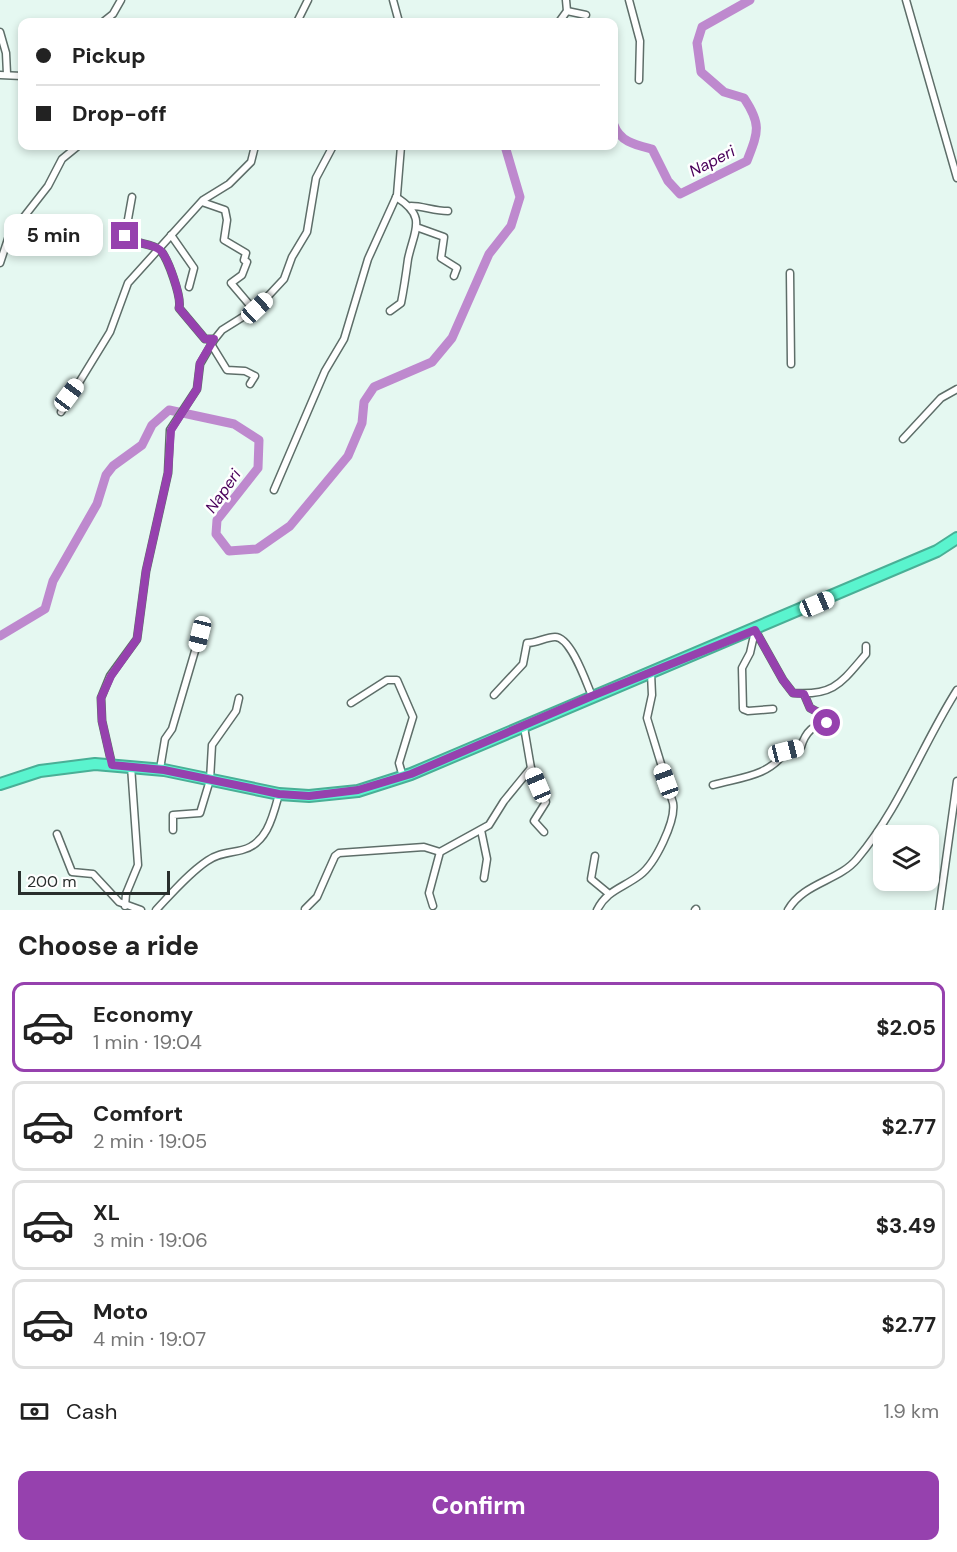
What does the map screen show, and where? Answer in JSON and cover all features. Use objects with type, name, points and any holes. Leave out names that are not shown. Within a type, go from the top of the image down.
[{"type":"highway","points":[[0,784],[40,771],[131,765],[279,794],[337,795],[403,777],[524,727],[592,696],[755,630],[937,551],[957,538]]},
{"type":"street","points":[[108,18],[121,0]]},
{"type":"street","points":[[299,18],[308,0]]},
{"type":"street","points":[[393,0],[398,18]]},
{"type":"street","points":[[562,18],[567,11],[566,0]]},
{"type":"street","points":[[629,0],[640,40],[639,80]]},
{"type":"street","points":[[906,0],[957,178]]},
{"type":"street","points":[[567,11],[586,15]]},
{"type":"street","points":[[113,14],[114,18]]},
{"type":"street","points":[[0,32],[6,53],[3,75],[18,76]]},
{"type":"street","points":[[0,263],[9,236],[48,186],[63,159],[73,150]]},
{"type":"street","points":[[61,412],[69,395],[93,363],[110,332],[128,283],[202,202],[229,184],[248,164],[254,156],[255,150]]},
{"type":"street","points":[[112,765],[102,721],[101,698],[111,676],[137,639],[146,571],[168,473],[170,435],[175,422],[197,389],[200,363],[213,342],[222,330],[254,310],[284,279],[292,257],[307,232],[316,178],[331,150]]},
{"type":"street","points":[[274,490],[325,371],[344,339],[368,259],[396,197],[401,150]]},
{"type":"street","points":[[132,197],[125,236],[130,241],[159,250],[168,262],[181,301],[179,308],[205,339],[213,342],[227,370],[245,371],[255,376],[250,384]]},
{"type":"street","points":[[396,197],[411,206],[420,206],[428,211],[448,211]]},
{"type":"street","points":[[202,202],[225,210],[227,220],[224,240],[246,253],[244,260],[247,262],[242,275],[231,283],[254,310]]},
{"type":"street","points":[[390,311],[401,303],[409,257],[419,228],[411,206]]},
{"type":"street","points":[[419,228],[444,237],[441,258],[457,268],[454,276]]},
{"type":"street","points":[[171,235],[194,268],[189,287]]},
{"type":"street","points":[[790,273],[791,364]]},
{"type":"street","points":[[903,439],[941,398],[957,389]]},
{"type":"street","points":[[755,630],[783,680],[793,693],[816,695],[834,688],[866,654],[866,646]]},
{"type":"street","points":[[755,630],[750,653],[742,668],[743,709],[748,711],[773,709]]},
{"type":"street","points":[[160,770],[165,739],[172,729],[200,634]]},
{"type":"street","points":[[494,695],[523,664],[527,643],[554,637],[563,639],[570,648],[592,696]]},
{"type":"street","points":[[597,910],[608,893],[645,871],[664,840],[673,814],[673,803],[647,718],[652,695],[651,673]]},
{"type":"street","points":[[351,703],[387,680],[398,680],[413,717],[399,763],[403,777]]},
{"type":"street","points":[[788,910],[801,894],[857,860],[899,798],[957,690]]},
{"type":"street","points":[[713,784],[758,774],[779,761],[786,751],[801,747],[804,737],[817,724],[827,723],[827,717],[810,708],[804,694]]},
{"type":"street","points":[[173,830],[173,815],[200,813],[210,780],[212,745],[236,711],[239,698]]},
{"type":"street","points":[[524,727],[531,768],[546,802],[534,821],[544,832]]},
{"type":"street","points":[[125,908],[126,894],[138,865],[131,765]]},
{"type":"street","points":[[305,909],[317,897],[335,856],[339,853],[424,848],[440,852],[493,821],[504,801],[531,768]]},
{"type":"street","points":[[939,910],[957,781]]},
{"type":"street","points":[[156,910],[208,860],[223,853],[252,847],[260,840],[273,814],[279,794]]},
{"type":"street","points":[[481,830],[487,860],[484,878]]},
{"type":"street","points":[[57,834],[70,870],[93,874],[125,908],[141,910]]},
{"type":"street","points":[[433,906],[429,893],[440,852]]},
{"type":"street","points":[[595,856],[591,879],[608,893]]},
{"type":"waterway","name":"Naperi","points":[[618,132],[624,139],[652,149],[668,181],[680,194],[747,161],[756,135],[754,115],[744,98],[724,92],[701,72],[697,43],[702,27],[750,0]]},
{"type":"waterway","name":"Naperi","points":[[0,636],[45,609],[53,581],[97,504],[106,475],[113,466],[142,445],[152,425],[169,410],[234,424],[259,440],[258,468],[217,520],[216,534],[229,551],[257,549],[290,526],[348,456],[362,423],[364,402],[374,387],[432,362],[452,338],[489,254],[511,226],[520,197],[506,150]]},
{"type":"route","points":[[125,236],[130,241],[159,250],[168,262],[181,301],[179,308],[194,323],[205,339],[214,339],[200,363],[197,389],[172,426],[168,473],[146,571],[137,639],[134,647],[105,685],[101,698],[102,721],[112,765],[131,765],[164,770],[279,794],[337,795],[383,784],[411,774],[592,696],[755,630],[783,680],[793,693],[804,694],[810,708],[827,717],[827,723]]}]
